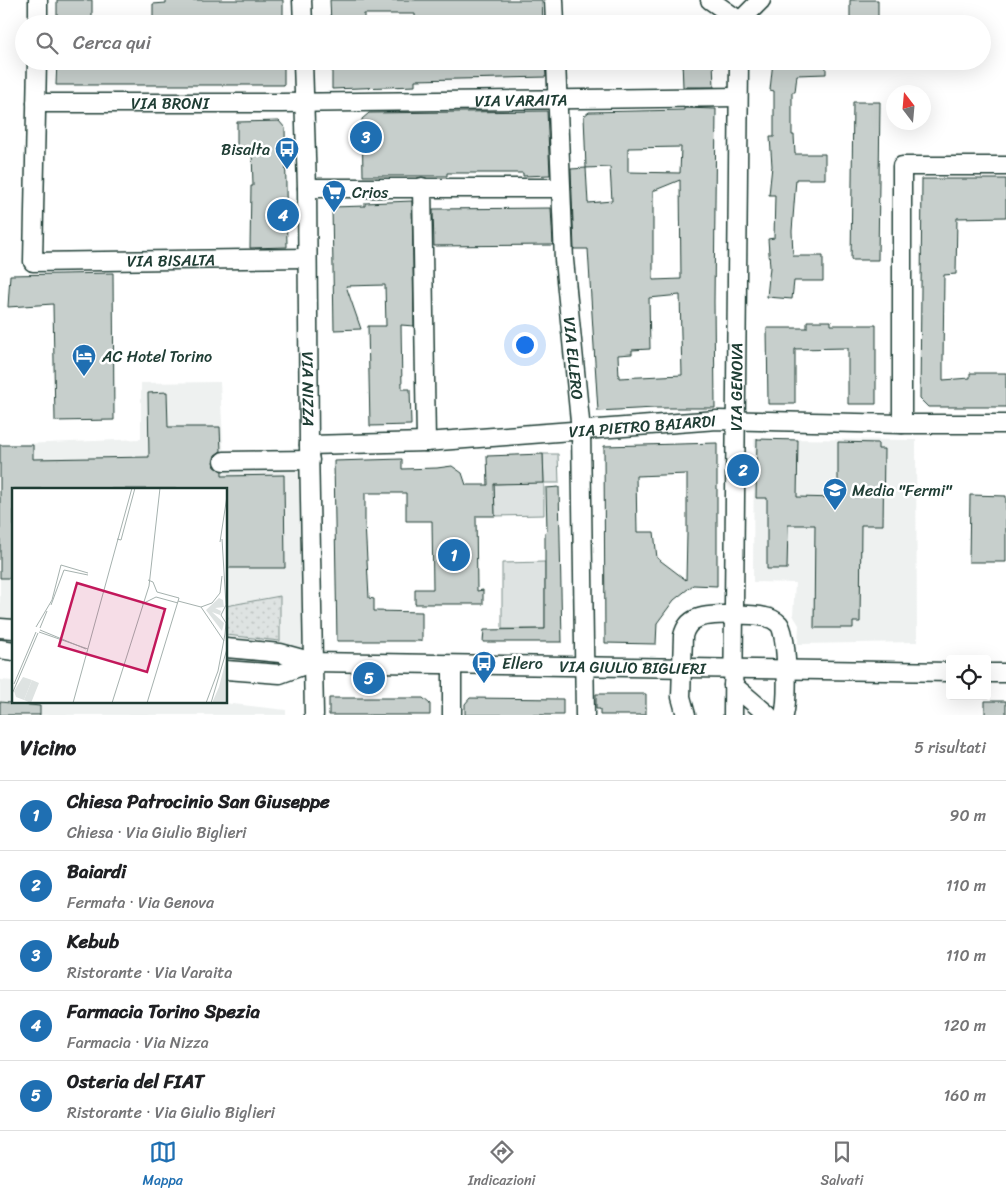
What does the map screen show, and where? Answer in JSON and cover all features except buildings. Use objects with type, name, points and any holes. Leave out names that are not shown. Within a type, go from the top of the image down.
[{"type":"street","points":[[38,0],[38,15]]},
{"type":"street","points":[[302,0],[303,15]]},
{"type":"street","points":[[554,0],[555,15]]},
{"type":"street","points":[[710,0],[730,15]]},
{"type":"street","points":[[740,15],[741,0]]},
{"type":"street","points":[[747,15],[761,0]]},
{"type":"street","points":[[36,103],[37,70]]},
{"type":"street","name":"VIA NIZZA","points":[[303,70],[307,188],[309,453],[314,715]]},
{"type":"street","name":"VIA ELLERO","points":[[556,70],[564,260],[581,431],[585,715]]},
{"type":"street","name":"VIA GENOVA","points":[[733,715],[739,70]]},
{"type":"street","name":"VIA VARAITA","points":[[304,103],[738,97]]},
{"type":"street","name":"VIA BRONI","points":[[36,103],[304,103]]},
{"type":"street","name":"VIA BISALTA","points":[[36,103],[33,262],[307,258]]},
{"type":"street","points":[[902,424],[902,166],[1006,166]]},
{"type":"street","points":[[307,188],[560,188]]},
{"type":"street","points":[[422,188],[426,442]]},
{"type":"street","name":"VIA PIETRO BAIARDI","points":[[224,461],[426,442],[717,420],[1006,424]]},
{"type":"street","points":[[686,715],[681,697],[683,636],[685,628],[690,623],[707,615],[767,617],[778,623],[784,635],[786,669],[784,715]]},
{"type":"street","points":[[228,648],[280,652],[313,662]]},
{"type":"street","points":[[228,670],[280,674],[313,662]]},
{"type":"street","name":"VIA GIULIO BIGLIERI","points":[[313,662],[681,669],[733,677],[786,669],[946,672]]},
{"type":"street","points":[[452,665],[452,715]]},
{"type":"street","points":[[991,673],[1006,673]]},
{"type":"street","points":[[733,677],[768,715]]},
{"type":"shaded area","points":[[220,382],[224,461],[310,460],[309,652],[228,644],[228,488],[12,488],[12,626],[0,625],[0,445],[141,439],[141,383]]},
{"type":"shaded area","name":"Media \"Fermi\"","points":[[754,439],[916,440],[917,642],[798,644],[799,625],[793,615],[795,583],[753,582]]},
{"type":"shaded area","points":[[543,454],[558,454],[559,483],[544,483],[544,515],[495,516],[494,484],[544,482]]},
{"type":"shaded area","points":[[545,562],[545,629],[502,629],[502,563]]},
{"type":"shaded area","points":[[280,596],[280,641],[228,635],[228,606]]},
{"type":"shaded area","points":[[0,680],[12,681],[12,702],[215,702],[286,710],[286,715],[0,715]]},
{"type":"place","name":"Kebub","points":[[366,137]]},
{"type":"place","name":"Bisalta","points":[[287,170]]},
{"type":"place","name":"Crios","points":[[334,213]]},
{"type":"place","name":"Farmacia Torino Spezia","points":[[283,215]]},
{"type":"place","name":"AC Hotel Torino","points":[[84,377]]},
{"type":"place","name":"Baiardi","points":[[743,470]]},
{"type":"place","name":"Media \"Fermi\"","points":[[835,511]]},
{"type":"place","name":"Chiesa Patrocinio San Giuseppe","points":[[454,555]]},
{"type":"place","name":"Osteria del FIAT","points":[[369,678]]},
{"type":"place","name":"Ellero","points":[[484,684]]}]
